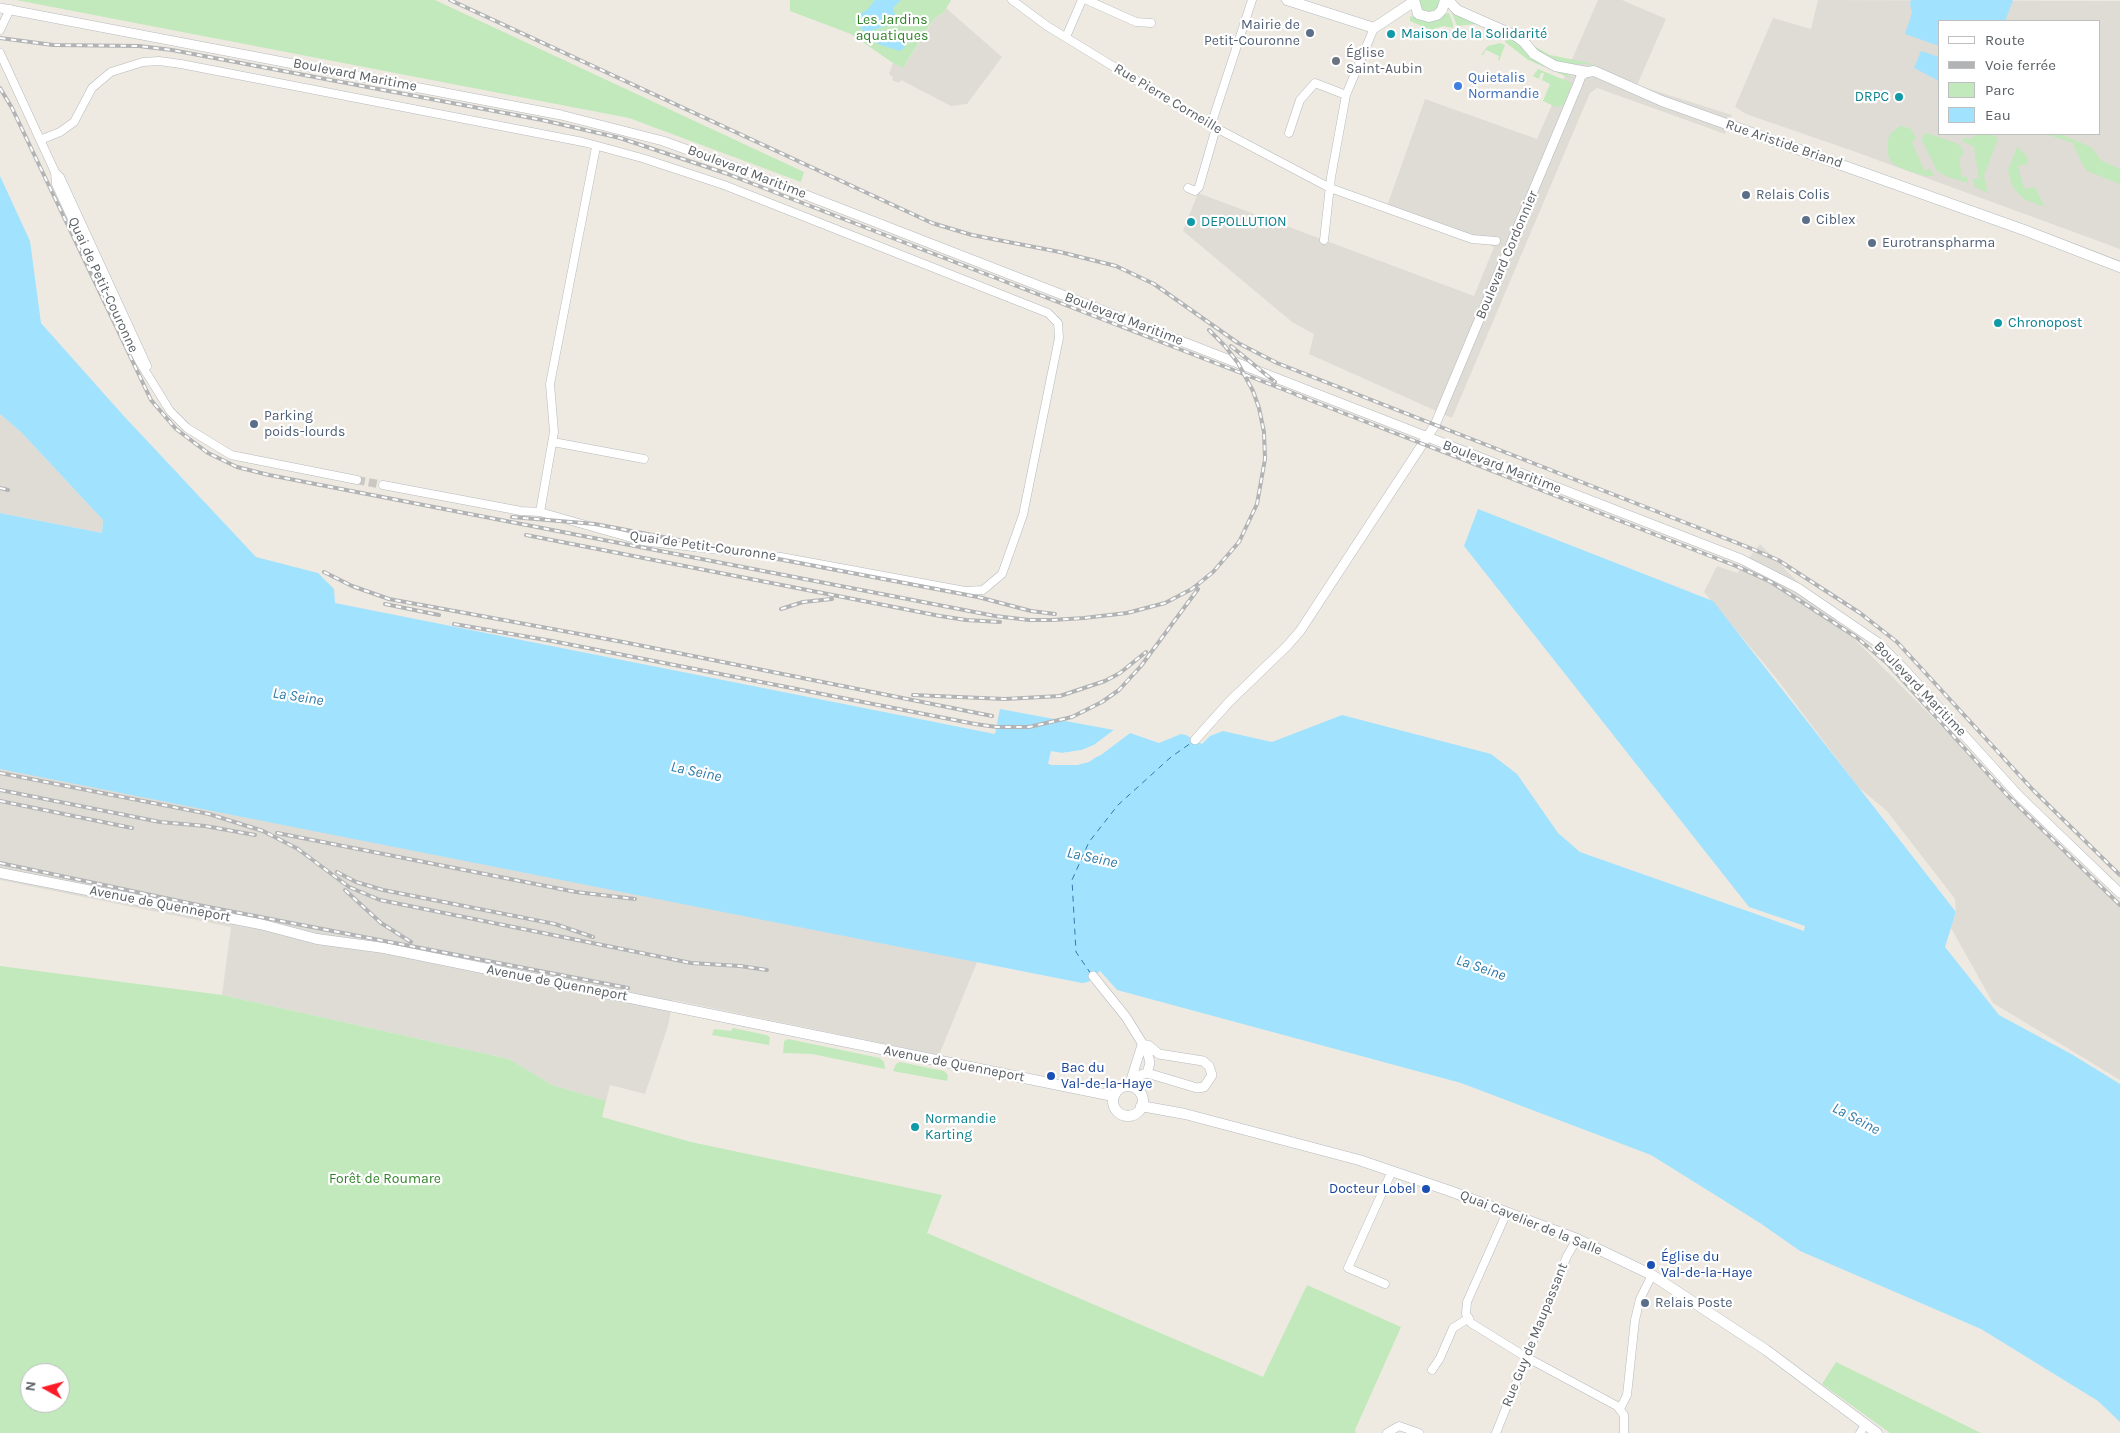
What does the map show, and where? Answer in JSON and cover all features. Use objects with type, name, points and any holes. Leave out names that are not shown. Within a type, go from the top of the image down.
[{"type":"main road","points":[[1287,0],[1315,4],[1374,28],[1398,14],[1414,1],[1418,14]]},
{"type":"main road","name":"Rue Aristide Briand","points":[[1398,14],[1418,14],[1429,17],[1437,15],[1445,3],[1516,36],[1544,62],[1586,72],[1594,71],[1662,101],[2006,223],[2120,268]]},
{"type":"main road","name":"Avenue de Quenneport","points":[[0,873],[260,924],[317,939],[384,948],[1113,1096]]},
{"type":"main road","points":[[1121,1088],[1133,1088],[1142,1097],[1141,1106],[1136,1113],[1123,1115],[1113,1106],[1113,1096],[1121,1088]]},
{"type":"main road","name":"Quai Cavelier de la Salle","points":[[1141,1106],[1185,1114],[1252,1131],[1392,1171],[1577,1239],[1652,1275],[1766,1350],[1863,1429],[1877,1433]]},
{"type":"street","name":"Rue Pierre Corneille","points":[[1012,0],[1032,16],[1213,127],[1330,188],[1472,239],[1496,241]]},
{"type":"street","points":[[1066,37],[1082,0]]},
{"type":"street","points":[[1088,0],[1136,22],[1151,23]]},
{"type":"street","points":[[1188,188],[1195,191],[1199,187],[1213,127],[1252,0]]},
{"type":"street","name":"Boulevard Maritime","points":[[0,8],[561,115],[663,141],[740,169],[1741,559],[1775,575],[1826,606],[1877,642],[2019,796],[2120,893]]},
{"type":"street","points":[[0,30],[10,9]]},
{"type":"street","points":[[1324,240],[1330,188],[1346,95],[1374,28]]},
{"type":"street","name":"Quai de Petit-Couronne","points":[[0,53],[55,172],[56,184],[136,356],[170,411],[187,428],[231,455],[357,480]]},
{"type":"street","points":[[40,140],[60,132],[74,122],[92,88],[111,72],[128,65],[159,61],[447,115],[583,142],[596,147],[550,384],[554,432],[540,512]]},
{"type":"street","name":"Boulevard Cordonnier","points":[[1195,740],[1229,702],[1300,631],[1427,438],[1440,415],[1581,76],[1586,72]]},
{"type":"street","points":[[1289,133],[1300,100],[1315,83],[1346,95]]},
{"type":"street","name":"Quai de Petit-Couronne","points":[[383,485],[521,511],[540,512],[642,541],[781,557],[964,591],[983,590],[1002,574],[1023,515],[1059,338],[1058,323],[1054,317],[1039,309],[724,185],[642,158],[596,147]]},
{"type":"street","points":[[553,442],[644,459]]},
{"type":"street","points":[[1093,976],[1126,1016],[1147,1051],[1150,1063],[1147,1073]]},
{"type":"street","points":[[1133,1088],[1140,1076],[1147,1073],[1198,1088],[1204,1087],[1212,1075],[1209,1066],[1203,1060],[1159,1054],[1148,1046],[1142,1045]]},
{"type":"street","points":[[1133,1088],[1142,1045]]},
{"type":"street","points":[[1385,1284],[1348,1268],[1392,1171]]},
{"type":"street","points":[[1507,1212],[1467,1302],[1466,1314],[1471,1323],[1526,1357],[1620,1409],[1624,1414],[1624,1433]]},
{"type":"street","name":"Rue Guy de Maupassant","points":[[1496,1433],[1567,1256],[1577,1239]]},
{"type":"street","points":[[1620,1409],[1627,1395],[1635,1320],[1640,1299],[1652,1275]]},
{"type":"street","points":[[1432,1370],[1440,1358],[1454,1328],[1469,1318]]},
{"type":"street","points":[[1387,1433],[1399,1426],[1419,1433]]},
{"type":"shaded area","points":[[1598,0],[1622,0],[1666,19],[1637,85],[1732,115],[1725,134],[1597,88],[1590,93],[1452,418],[1309,354],[1314,334],[1292,322],[1183,231],[1198,193],[1474,296],[1494,247],[1387,206],[1425,99],[1537,139]]},
{"type":"shaded area","points":[[1818,0],[2120,1],[2120,249],[1853,151],[1746,114],[1735,107],[1773,18],[1811,29]]},
{"type":"shaded area","points":[[946,8],[1002,57],[967,104],[951,106],[901,80],[899,83],[892,80],[893,77],[889,74],[893,63],[903,68],[935,18],[944,12]]},
{"type":"shaded area","points":[[0,414],[21,432],[103,520],[102,533],[0,513]]},
{"type":"shaded area","points":[[1760,544],[2120,906],[2120,1080],[1993,1003],[1951,928],[1956,913],[1955,899],[1887,811],[1858,787],[1777,679],[1704,592],[1717,566],[1737,573]]},
{"type":"shaded area","points":[[0,725],[987,938],[939,1055],[673,1000],[668,1026],[645,1094],[610,1085],[606,1101],[552,1085],[509,1059],[222,995],[231,927],[0,880]]},
{"type":"green space","points":[[16,0],[435,0],[804,172],[801,182],[629,118]]},
{"type":"green space","name":"Les Jardins aquatiques","points":[[790,0],[951,0],[944,12],[935,18],[929,26],[903,68],[851,34],[790,11]]},
{"type":"green space","points":[[1418,0],[1441,1],[1437,9],[1428,12],[1421,9]]},
{"type":"green space","points":[[1449,13],[1453,28],[1443,26],[1431,30],[1410,21],[1410,16],[1423,20]]},
{"type":"green space","points":[[1452,13],[1477,21],[1476,24],[1457,26]]},
{"type":"green space","points":[[1507,35],[1516,41],[1537,62],[1547,68],[1567,74],[1572,79],[1528,60],[1505,42]]},
{"type":"green space","points":[[1500,43],[1505,45],[1499,61],[1499,56],[1486,50],[1481,55],[1488,46]]},
{"type":"green space","points":[[1534,46],[1550,55],[1589,63],[1602,70],[1587,64],[1558,64],[1539,54]]},
{"type":"green space","points":[[1538,69],[1572,83],[1564,105],[1556,107],[1543,101],[1550,84],[1542,80],[1544,73],[1541,73],[1539,79],[1533,76]]},
{"type":"green space","points":[[1900,126],[1910,128],[1916,138],[1912,142],[1924,170],[1926,171],[1929,168],[1935,176],[1925,176],[1900,168],[1890,161],[1888,140],[1890,134]]},
{"type":"green space","points":[[1927,133],[1958,144],[1962,148],[1963,154],[1959,158],[1962,178],[1967,176],[1968,183],[1948,177],[1937,171],[1922,140],[1923,135]]},
{"type":"green space","points":[[1976,135],[1994,135],[1998,138],[1984,176],[1988,193],[1975,187],[1973,178],[1979,179],[1974,147],[1962,141],[1966,137],[1968,140]]},
{"type":"green space","points":[[2048,135],[2062,135],[2091,147],[2102,161],[2120,169],[2120,184],[2087,171],[2073,143]]},
{"type":"green space","points":[[2017,147],[2026,155],[2028,164],[2018,166],[2024,189],[2035,187],[2045,207],[2024,199],[2011,183],[2008,170]]},
{"type":"green space","name":"Forêt de Roumare","points":[[0,966],[222,995],[509,1059],[552,1085],[606,1101],[602,1117],[691,1142],[942,1195],[927,1233],[1263,1377],[1307,1285],[1401,1327],[1355,1430],[1356,1433],[0,1433]]},
{"type":"green space","points":[[733,1028],[766,1035],[770,1037],[769,1045],[712,1035],[714,1029],[731,1031]]},
{"type":"green space","points":[[788,1039],[880,1058],[884,1062],[885,1069],[812,1054],[783,1053],[784,1041]]},
{"type":"green space","points":[[900,1062],[944,1071],[948,1075],[947,1081],[893,1071],[896,1064]]},
{"type":"green space","points":[[1836,1362],[1981,1433],[1890,1433],[1822,1384]]},
{"type":"water","points":[[875,0],[901,0],[893,8],[897,22],[865,33],[854,19],[868,9]]},
{"type":"water","points":[[1911,0],[2013,0],[2005,20],[1938,20],[1938,46],[1905,34],[1912,13]]},
{"type":"water","points":[[885,30],[904,41],[906,46],[900,51],[878,44],[874,38],[876,32]]},
{"type":"water","points":[[1921,51],[1938,57],[1938,80],[1914,68]]},
{"type":"water","name":"La Seine","points":[[0,176],[30,241],[41,323],[122,414],[256,557],[318,573],[334,589],[335,603],[995,734],[1000,709],[1114,730],[1094,745],[1082,750],[1062,753],[1054,752],[1050,765],[1077,765],[1101,755],[1130,733],[1159,743],[1181,734],[1202,744],[1210,736],[1223,731],[1272,742],[1342,715],[1491,754],[1517,774],[1558,833],[1580,852],[1804,931],[1805,926],[1749,907],[1464,546],[1478,509],[1713,601],[1956,912],[1945,947],[1999,1015],[2073,1055],[2120,1084],[2120,1422],[2098,1401],[1981,1329],[1800,1251],[1760,1223],[1651,1155],[1461,1083],[1117,990],[1100,971],[1088,982],[1082,983],[0,769],[0,513],[102,533],[103,520],[21,432],[0,414]]},
{"type":"pier","points":[[1114,730],[1116,731],[1095,748],[1074,755],[1053,755],[1051,762],[1076,762],[1088,759],[1127,733],[1130,733],[1089,762],[1077,765],[1048,764],[1051,751],[1062,753],[1082,750],[1094,745]]},
{"type":"ferry route","points":[[1091,974],[1076,952],[1072,880],[1089,842],[1118,805],[1171,757],[1191,743]]},
{"type":"tunnel","points":[[357,480],[383,485]]},
{"type":"railway","points":[[450,0],[932,223],[972,235],[1060,252],[1116,266],[1154,284],[1238,343],[1277,363],[1778,560],[1860,613],[1897,642],[2033,790],[2120,875]]},
{"type":"railway","points":[[0,38],[53,45],[139,46],[172,50],[542,120],[620,138],[725,173],[1303,397]]},
{"type":"railway","points":[[0,88],[12,108],[151,400],[176,429],[208,453],[237,467],[269,475],[995,616],[1029,620],[1052,620],[1127,613],[1165,603],[1192,589],[1213,572],[1239,542],[1257,504],[1265,459],[1264,432],[1259,408],[1253,391],[1238,363],[1209,330]]},
{"type":"railway","points":[[1231,346],[1275,382]]},
{"type":"railway","points":[[1297,395],[1736,566],[1771,582],[1856,637],[1887,663],[2008,796],[2120,905]]},
{"type":"railway","points":[[0,488],[8,490]]},
{"type":"railway","points":[[512,517],[595,524],[978,597],[1031,611],[1055,614]]},
{"type":"railway","points":[[526,535],[940,616],[1000,622]]},
{"type":"railway","points":[[324,572],[352,586],[389,599],[623,642],[992,716]]},
{"type":"railway","points":[[454,624],[552,641],[975,724],[997,727],[1029,727],[1072,717],[1102,702],[1119,690],[1141,666],[1198,589]]},
{"type":"railway","points":[[781,609],[803,602],[832,599]]},
{"type":"railway","points":[[385,604],[439,615]]},
{"type":"railway","points":[[913,695],[1005,699],[1060,696],[1105,681],[1120,673],[1146,652]]},
{"type":"railway","points":[[0,773],[209,814],[263,831],[298,849],[349,887],[380,900],[691,963],[740,966],[767,970]]},
{"type":"railway","points":[[0,790],[160,822],[205,826],[255,835]]},
{"type":"railway","points":[[0,801],[132,828]]},
{"type":"railway","points":[[277,833],[576,892],[635,899]]},
{"type":"railway","points":[[0,863],[198,905],[628,988]]},
{"type":"railway","points":[[337,872],[356,882],[383,890],[555,924],[593,937]]},
{"type":"railway","points":[[345,890],[381,923],[411,942]]},
{"type":"place","name":"Mairie de Petit-Couronne","points":[[1310,33]]},
{"type":"place","name":"Maison de la Solidarité","points":[[1391,34]]},
{"type":"place","name":"Église Saint-Aubin","points":[[1336,61]]},
{"type":"place","name":"Quietalis Normandie","points":[[1458,86]]},
{"type":"place","name":"DRPC","points":[[1899,97]]},
{"type":"place","name":"Relais Colis","points":[[1746,195]]},
{"type":"place","name":"Ciblex","points":[[1806,220]]},
{"type":"place","name":"DEPOLLUTION","points":[[1191,222]]},
{"type":"place","name":"Eurotranspharma","points":[[1872,243]]},
{"type":"place","name":"Chronopost","points":[[1998,323]]},
{"type":"place","name":"Parking poids-lourds","points":[[254,424]]},
{"type":"place","name":"Bac du Val-de-la-Haye","points":[[1051,1076]]},
{"type":"place","name":"Normandie Karting","points":[[915,1127]]},
{"type":"place","name":"Docteur Lobel","points":[[1426,1189]]},
{"type":"place","name":"Église du Val-de-la-Haye","points":[[1651,1265]]},
{"type":"place","name":"Relais Poste","points":[[1645,1303]]}]
